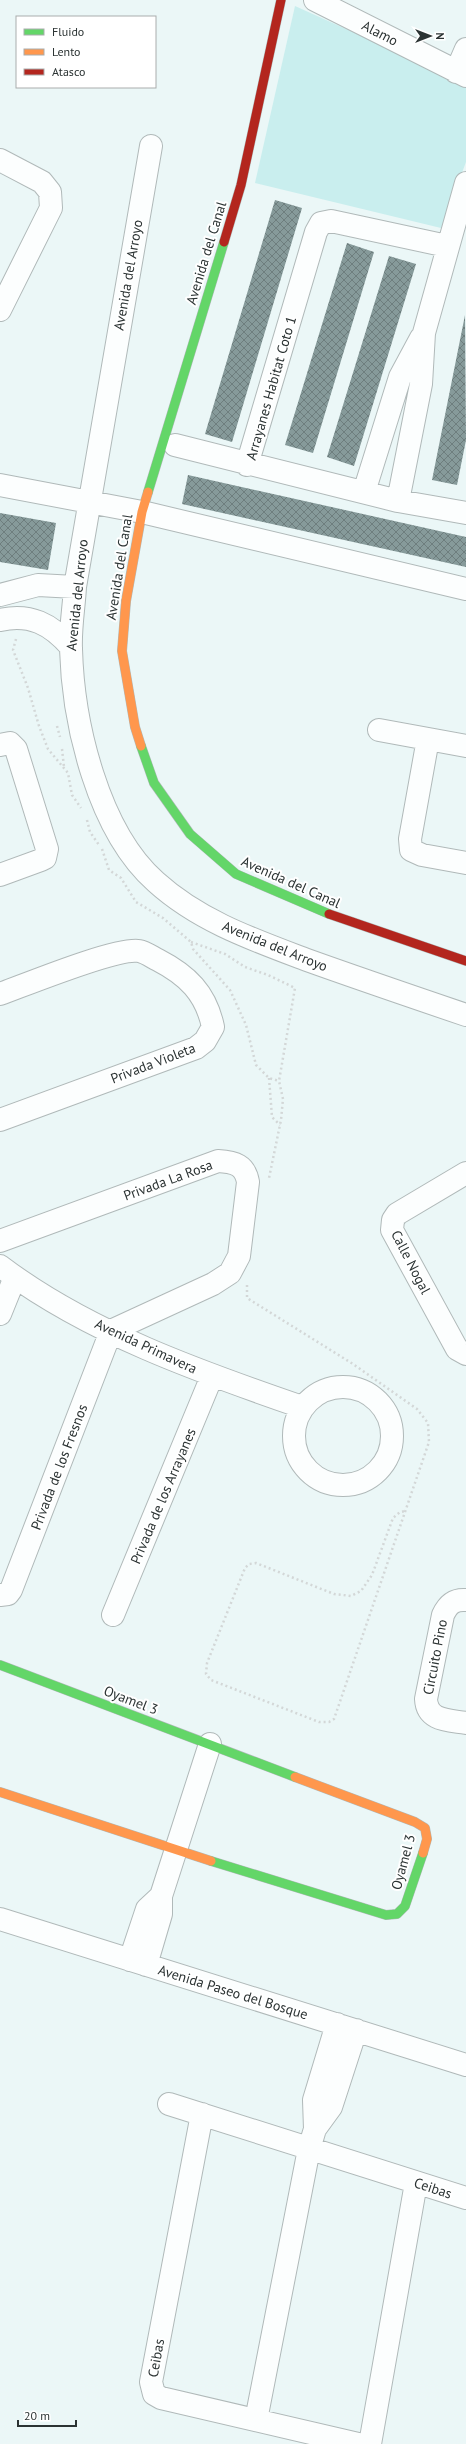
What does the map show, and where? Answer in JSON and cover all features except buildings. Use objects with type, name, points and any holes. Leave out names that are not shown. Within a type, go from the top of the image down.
[{"type":"street","name":"Avenida del Canal","points":[[280,0],[241,185],[142,512],[126,601],[122,652],[135,727],[154,783],[190,834],[236,874],[340,919],[466,961]]},
{"type":"street","name":"Alamo","points":[[315,0],[461,74]]},
{"type":"street","points":[[461,74],[466,50]]},
{"type":"street","name":"Avenida del Arroyo","points":[[151,146],[75,586],[70,647],[81,727],[97,783],[120,837],[137,862],[155,882],[199,913],[245,937],[366,982],[466,1015]]},
{"type":"street","points":[[0,160],[42,182],[50,192],[50,208],[1,302]]},
{"type":"street","points":[[398,501],[421,384],[424,334],[447,246],[466,183]]},
{"type":"street","name":"Arrayanes Habitat Coto 1","points":[[447,246],[331,221],[321,223],[316,232],[248,465],[398,501],[466,513]]},
{"type":"street","points":[[364,492],[400,377],[424,334]]},
{"type":"street","points":[[175,445],[248,465]]},
{"type":"street","points":[[0,485],[142,512],[466,589]]},
{"type":"street","points":[[0,595],[38,585],[75,586]]},
{"type":"street","points":[[0,620],[12,617],[34,619],[54,630],[70,647]]},
{"type":"street","points":[[379,730],[466,746]]},
{"type":"street","points":[[428,739],[410,839],[411,850],[422,855],[466,863]]},
{"type":"street","points":[[0,745],[10,743],[16,749],[47,849],[45,858],[0,875]]},
{"type":"street","name":"Privada Violeta","points":[[0,994],[114,954],[138,951],[178,971],[198,991],[209,1010],[213,1027],[205,1041],[196,1048],[0,1120]]},
{"type":"street","name":"Privada La Rosa","points":[[0,1241],[218,1161],[239,1164],[246,1172],[248,1182],[239,1256],[230,1273],[213,1284],[111,1331]]},
{"type":"street","name":"Calle Nogal","points":[[466,1174],[397,1214],[392,1220],[392,1230],[457,1349],[466,1354]]},
{"type":"street","points":[[0,1314],[7,1272]]},
{"type":"street","name":"Avenida Primavera","points":[[7,1272],[56,1303],[111,1331],[212,1376],[302,1407]]},
{"type":"street","name":"Privada de los Fresnos","points":[[0,1595],[8,1594],[11,1590],[111,1331]]},
{"type":"street","name":"Privada de los Arrayanes","points":[[113,1616],[212,1376]]},
{"type":"street","points":[[345,1386],[369,1394],[385,1411],[391,1429],[391,1448],[379,1469],[364,1480],[346,1485],[322,1481],[312,1474],[300,1460],[294,1442],[295,1424],[302,1407],[311,1398],[333,1387],[345,1386]]},
{"type":"street","name":"Circuito Pino","points":[[466,1600],[455,1601],[447,1606],[443,1615],[426,1699],[426,1708],[432,1715],[439,1719],[466,1724]]},
{"type":"street","name":"Oyamel 3","points":[[0,1665],[415,1822],[425,1828],[427,1839],[405,1906],[397,1914],[386,1915],[175,1850],[0,1792]]},
{"type":"street","points":[[138,1962],[161,1914],[161,1896],[210,1744]]},
{"type":"street","name":"Avenida Paseo del Bosque","points":[[0,1919],[466,2065]]},
{"type":"street","points":[[256,2420],[312,2139],[314,2100],[346,2027]]},
{"type":"street","name":"Ceibas","points":[[170,2104],[202,2114],[312,2139],[416,2183],[466,2198]]},
{"type":"street","name":"Ceibas","points":[[202,2114],[151,2382],[154,2394],[161,2398],[358,2444]]},
{"type":"street","points":[[370,2444],[416,2183]]},
{"type":"path","points":[[22,636],[15,639],[13,650],[48,749],[68,773],[72,795],[85,813],[90,832],[102,849],[109,870],[121,878],[136,902],[163,918],[191,942],[225,954],[245,967],[268,975],[295,988],[279,1080],[283,1099],[280,1125],[268,1184]]},
{"type":"path","points":[[57,724],[64,767]]},
{"type":"path","points":[[191,942],[193,949],[230,990],[246,1025],[256,1065],[269,1078],[279,1080]]},
{"type":"path","points":[[269,1078],[272,1117],[280,1125]]},
{"type":"path","points":[[249,1278],[247,1298],[352,1364],[417,1409],[428,1423],[429,1442],[406,1511],[334,1719],[329,1722],[319,1722],[211,1680],[206,1674],[206,1663],[245,1568],[249,1564],[256,1563],[334,1594],[351,1596],[361,1591],[372,1574],[392,1518],[400,1512],[406,1511]]},
{"type":"shaded area","points":[[295,6],[466,83],[466,162],[441,228],[255,183]]},
{"type":"traffic: fast","points":[[148,492],[224,242]]},
{"type":"traffic: fast","points":[[141,746],[154,783],[190,834],[236,874],[329,914]]},
{"type":"traffic: fast","points":[[0,1665],[295,1777]]},
{"type":"traffic: fast","points":[[211,1861],[386,1915],[397,1914],[405,1906],[423,1853]]},
{"type":"traffic: slow","points":[[141,746],[135,727],[122,651],[126,601],[142,512],[148,492]]},
{"type":"traffic: slow","points":[[295,1777],[415,1822],[425,1828],[427,1839],[423,1853]]},
{"type":"traffic: slow","points":[[0,1792],[211,1861]]},
{"type":"traffic: jam","points":[[224,242],[241,185],[281,0]]},
{"type":"traffic: jam","points":[[329,914],[466,961]]}]
